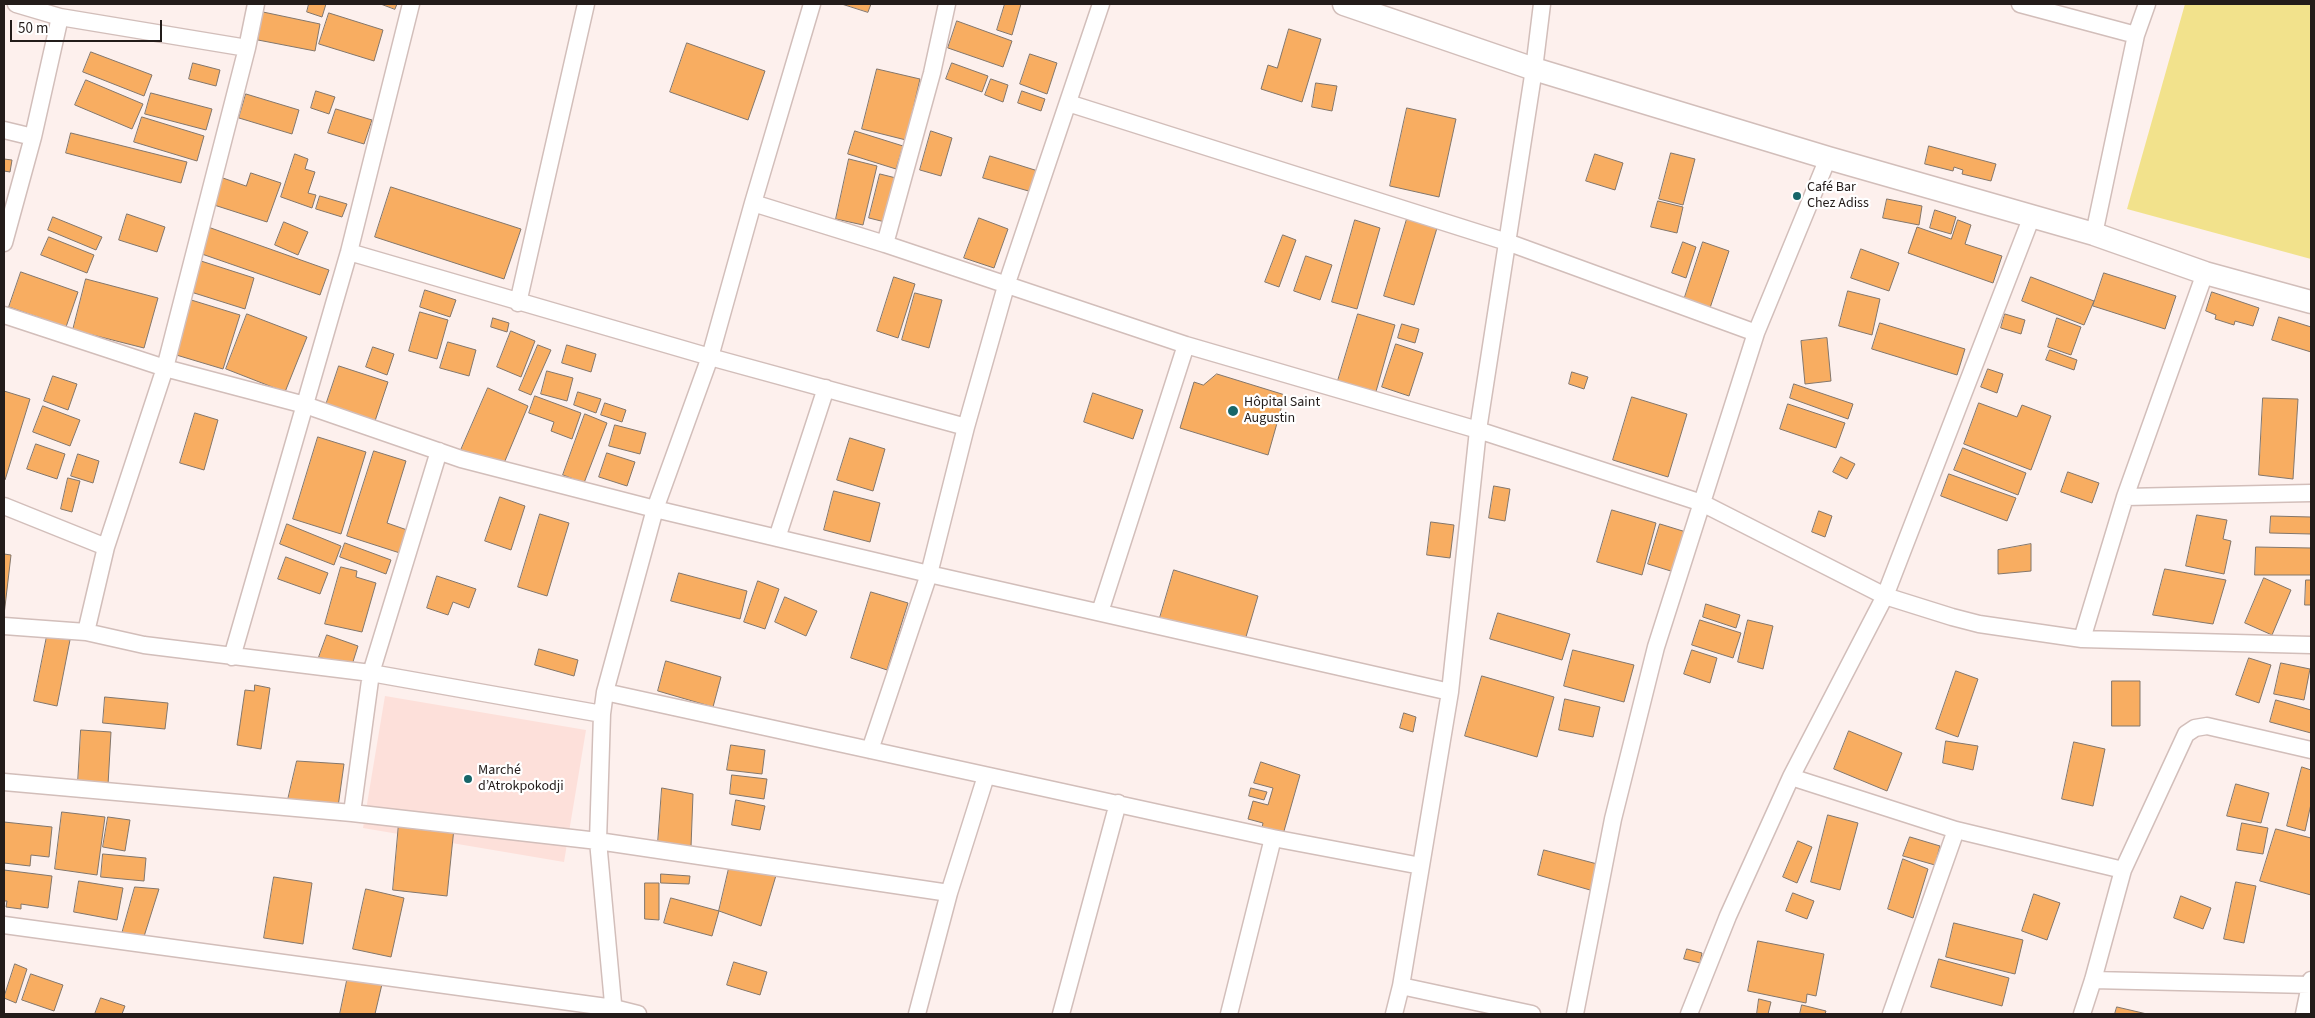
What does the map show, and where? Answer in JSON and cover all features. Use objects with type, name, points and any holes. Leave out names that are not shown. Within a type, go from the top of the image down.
[{"type":"main road","points":[[1344,4],[1534,69],[1828,158],[2094,234],[2205,273],[2311,302]]},
{"type":"street","points":[[16,4],[60,17],[247,48]]},
{"type":"street","points":[[86,632],[106,547],[164,368],[247,48],[256,4]]},
{"type":"street","points":[[232,657],[348,252],[411,4]]},
{"type":"street","points":[[518,303],[586,4]]},
{"type":"street","points":[[614,1011],[598,841],[602,714],[605,692],[655,509],[710,357],[812,4]]},
{"type":"street","points":[[885,244],[932,73],[947,4]]},
{"type":"street","points":[[870,750],[929,574],[966,427],[1006,286],[1101,4]]},
{"type":"street","points":[[1394,1014],[1401,986],[1450,692],[1478,430],[1534,69],[1542,4]]},
{"type":"street","points":[[2020,4],[2136,36]]},
{"type":"street","points":[[2094,234],[2136,36],[2147,4]]},
{"type":"street","points":[[4,243],[33,137],[60,17]]},
{"type":"street","points":[[1068,103],[1507,242],[1756,334]]},
{"type":"street","points":[[4,130],[33,137]]},
{"type":"street","points":[[1575,1014],[1613,819],[1656,647],[1756,334],[1828,158]]},
{"type":"street","points":[[753,203],[885,244],[1186,345],[1478,430],[1702,503],[1885,596],[1952,618],[1979,624],[2082,639],[2311,645]]},
{"type":"street","points":[[1689,1014],[1728,916],[1791,777],[1885,596],[2032,216]]},
{"type":"street","points":[[348,252],[518,303],[966,427]]},
{"type":"street","points":[[2082,639],[2125,497],[2205,273]]},
{"type":"street","points":[[4,315],[164,368],[305,405],[461,459],[655,509],[929,574],[1450,692]]},
{"type":"street","points":[[1100,612],[1186,345]]},
{"type":"street","points":[[777,538],[826,388]]},
{"type":"street","points":[[352,812],[371,673],[439,451]]},
{"type":"street","points":[[2125,497],[2311,493]]},
{"type":"street","points":[[4,506],[106,547]]},
{"type":"street","points":[[4,626],[86,632],[144,644],[232,657],[371,673],[602,714]]},
{"type":"street","points":[[605,692],[1273,838],[1421,866]]},
{"type":"street","points":[[2082,1014],[2094,980],[2123,870],[2186,734],[2195,728],[2207,726],[2311,750]]},
{"type":"street","points":[[917,1014],[948,893],[986,776]]},
{"type":"street","points":[[1791,777],[1956,830],[2123,870]]},
{"type":"street","points":[[4,782],[352,812],[598,841],[948,893]]},
{"type":"street","points":[[1061,1014],[1118,803]]},
{"type":"street","points":[[1891,1014],[1956,830]]},
{"type":"street","points":[[1229,1014],[1273,838]]},
{"type":"street","points":[[4,925],[638,1014]]},
{"type":"street","points":[[2094,980],[2311,982],[2304,1014]]},
{"type":"street","points":[[1401,986],[1532,1014]]},
{"type":"shaded area","points":[[2185,4],[2311,4],[2311,259],[2127,209]]},
{"type":"shaded area","points":[[385,696],[586,730],[564,862],[363,828]]},
{"type":"building","points":[[309,4],[326,4],[322,17],[307,12]]},
{"type":"building","points":[[381,4],[397,4],[395,9]]},
{"type":"building","points":[[842,4],[871,4],[868,12]]},
{"type":"building","points":[[1005,4],[1021,4],[1012,35],[997,30]]},
{"type":"building","points":[[263,12],[320,24],[315,51],[258,40]]},
{"type":"building","points":[[329,13],[383,30],[374,61],[319,44]]},
{"type":"building","points":[[957,21],[1012,41],[1003,67],[948,48]]},
{"type":"building","points":[[1289,29],[1321,39],[1302,102],[1261,89],[1268,65],[1277,68]]},
{"type":"building","points":[[687,43],[765,71],[748,120],[670,92]]},
{"type":"building","points":[[91,52],[152,75],[144,96],[83,72]]},
{"type":"building","points":[[1030,54],[1057,63],[1047,94],[1020,84]]},
{"type":"building","points":[[193,63],[220,70],[216,86],[189,79]]},
{"type":"building","points":[[952,63],[988,76],[982,92],[946,79]]},
{"type":"building","points":[[877,69],[920,79],[906,140],[862,129]]},
{"type":"building","points":[[991,79],[1008,85],[1003,102],[985,95]]},
{"type":"building","points":[[86,80],[143,104],[132,129],[75,105]]},
{"type":"building","points":[[1316,83],[1337,86],[1332,111],[1312,107]]},
{"type":"building","points":[[316,91],[335,97],[329,114],[311,108]]},
{"type":"building","points":[[1022,91],[1045,99],[1041,111],[1018,103]]},
{"type":"building","points":[[151,93],[212,109],[206,130],[145,114]]},
{"type":"building","points":[[246,94],[299,110],[292,134],[239,118]]},
{"type":"building","points":[[1407,108],[1456,119],[1439,197],[1390,186]]},
{"type":"building","points":[[336,109],[372,120],[364,144],[328,133]]},
{"type":"building","points":[[142,117],[204,136],[197,161],[134,142]]},
{"type":"building","points":[[855,131],[903,146],[896,169],[848,154]]},
{"type":"building","points":[[931,131],[952,138],[941,176],[920,170]]},
{"type":"building","points":[[71,133],[187,162],[181,183],[66,153]]},
{"type":"building","points":[[1929,146],[1996,164],[1991,181],[1962,174],[1963,170],[1954,167],[1953,171],[1925,164]]},
{"type":"building","points":[[1671,153],[1695,159],[1683,205],[1659,199]]},
{"type":"building","points":[[295,154],[308,159],[305,169],[315,172],[308,193],[316,195],[312,208],[281,197]]},
{"type":"building","points":[[1595,154],[1623,163],[1615,190],[1586,181]]},
{"type":"building","points":[[990,156],[1038,171],[1032,192],[983,178]]},
{"type":"building","points":[[4,159],[12,160],[10,172],[4,171]]},
{"type":"building","points":[[849,159],[877,166],[863,225],[836,219]]},
{"type":"building","points":[[251,173],[281,183],[267,222],[211,204],[220,177],[246,186]]},
{"type":"building","points":[[880,174],[896,178],[885,222],[869,218]]},
{"type":"building","points":[[391,187],[521,229],[504,279],[375,237]]},
{"type":"building","points":[[320,196],[347,204],[342,217],[316,209]]},
{"type":"building","points":[[1887,199],[1922,206],[1919,225],[1883,218]]},
{"type":"building","points":[[1658,201],[1683,207],[1677,233],[1651,227]]},
{"type":"building","points":[[1935,210],[1956,217],[1951,234],[1930,228]]},
{"type":"building","points":[[127,214],[165,227],[157,252],[119,240]]},
{"type":"building","points":[[53,217],[102,237],[96,250],[48,230]]},
{"type":"building","points":[[979,218],[1008,229],[994,268],[964,258]]},
{"type":"building","points":[[1407,219],[1437,228],[1414,305],[1384,296]]},
{"type":"building","points":[[1355,220],[1380,228],[1357,309],[1332,302]]},
{"type":"building","points":[[1958,220],[1971,225],[1965,244],[2002,256],[1993,283],[1908,253],[1917,227],[1951,239]]},
{"type":"building","points":[[284,222],[308,232],[298,255],[275,245]]},
{"type":"building","points":[[208,227],[329,270],[320,295],[199,253]]},
{"type":"building","points":[[1283,235],[1296,240],[1279,287],[1265,282]]},
{"type":"building","points":[[49,237],[94,255],[87,273],[41,255]]},
{"type":"building","points":[[1683,242],[1696,247],[1686,278],[1672,273]]},
{"type":"building","points":[[1703,242],[1729,251],[1710,308],[1684,300]]},
{"type":"building","points":[[1861,249],[1899,263],[1889,291],[1851,278]]},
{"type":"building","points":[[1306,256],[1332,265],[1320,300],[1294,291]]},
{"type":"building","points":[[201,261],[254,278],[245,309],[191,292]]},
{"type":"building","points":[[21,272],[78,292],[66,327],[9,307]]},
{"type":"building","points":[[2104,273],[2176,296],[2165,329],[2093,306]]},
{"type":"building","points":[[894,277],[915,284],[898,338],[877,331]]},
{"type":"building","points":[[2031,277],[2094,301],[2084,325],[2022,301]]},
{"type":"building","points":[[86,279],[158,298],[144,348],[73,330]]},
{"type":"building","points":[[425,290],[456,300],[450,317],[420,307]]},
{"type":"building","points":[[1848,291],[1880,299],[1872,335],[1839,326]]},
{"type":"building","points":[[2212,292],[2259,308],[2253,326],[2235,321],[2234,325],[2215,319],[2216,315],[2206,311]]},
{"type":"building","points":[[915,293],[942,300],[929,348],[902,340]]},
{"type":"building","points":[[188,299],[240,315],[223,369],[173,354]]},
{"type":"building","points":[[420,312],[448,320],[437,359],[409,351]]},
{"type":"building","points":[[247,314],[307,337],[285,392],[226,369]]},
{"type":"building","points":[[1358,314],[1395,325],[1375,395],[1337,384]]},
{"type":"building","points":[[2005,314],[2025,320],[2021,334],[2001,328]]},
{"type":"building","points":[[2279,317],[2311,327],[2311,352],[2272,340]]},
{"type":"building","points":[[493,318],[509,323],[507,332],[491,327]]},
{"type":"building","points":[[2057,318],[2081,327],[2071,355],[2048,347]]},
{"type":"building","points":[[1880,323],[1965,349],[1957,375],[1872,349]]},
{"type":"building","points":[[1402,324],[1419,329],[1415,343],[1398,338]]},
{"type":"building","points":[[511,331],[535,341],[521,377],[497,367]]},
{"type":"building","points":[[1827,338],[1831,381],[1805,384],[1801,341]]},
{"type":"building","points":[[448,342],[476,350],[469,376],[440,368]]},
{"type":"building","points":[[1396,344],[1423,353],[1409,396],[1382,387]]},
{"type":"building","points":[[538,345],[551,350],[531,395],[519,390]]},
{"type":"building","points":[[567,345],[596,354],[591,372],[562,363]]},
{"type":"building","points":[[373,347],[394,354],[387,375],[366,367]]},
{"type":"building","points":[[2050,350],[2077,360],[2074,370],[2046,360]]},
{"type":"building","points":[[339,366],[388,382],[375,421],[326,405]]},
{"type":"building","points":[[1988,369],[2003,374],[1997,393],[1981,387]]},
{"type":"building","points":[[547,371],[573,378],[567,401],[541,394]]},
{"type":"building","points":[[1572,372],[1588,377],[1584,389],[1569,384]]},
{"type":"building","name":"Hôpital Saint Augustin","points":[[1217,374],[1285,395],[1268,455],[1180,428],[1194,382],[1203,385]]},
{"type":"building","points":[[53,376],[77,384],[68,410],[44,401]]},
{"type":"building","points":[[1794,384],[1853,404],[1848,419],[1790,398]]},
{"type":"building","points":[[488,388],[528,406],[502,468],[461,450]]},
{"type":"building","points":[[4,391],[30,399],[5,480],[4,480]]},
{"type":"building","points":[[578,392],[601,399],[596,413],[574,405]]},
{"type":"building","points":[[1093,393],[1143,410],[1133,439],[1084,422]]},
{"type":"building","points":[[535,396],[581,413],[572,439],[551,431],[554,422],[529,413]]},
{"type":"building","points":[[1632,397],[1687,414],[1668,477],[1613,460]]},
{"type":"building","points":[[2263,398],[2298,399],[2293,479],[2259,475]]},
{"type":"building","points":[[605,403],[626,410],[622,422],[601,415]]},
{"type":"building","points":[[1979,403],[2017,417],[2022,405],[2051,416],[2031,470],[1964,444]]},
{"type":"building","points":[[1788,404],[1845,423],[1836,448],[1780,429]]},
{"type":"building","points":[[43,406],[80,420],[70,446],[33,432]]},
{"type":"building","points":[[195,413],[218,420],[204,470],[180,463]]},
{"type":"building","points":[[585,414],[607,423],[584,483],[563,475]]},
{"type":"building","points":[[615,425],[646,433],[640,454],[609,446]]},
{"type":"building","points":[[318,437],[366,452],[341,534],[293,519]]},
{"type":"building","points":[[850,438],[885,449],[873,491],[837,480]]},
{"type":"building","points":[[36,444],[65,454],[57,479],[27,469]]},
{"type":"building","points":[[1963,448],[2026,473],[2018,495],[1954,470]]},
{"type":"building","points":[[374,451],[406,461],[387,523],[410,531],[403,554],[347,536]]},
{"type":"building","points":[[607,453],[635,462],[627,486],[599,477]]},
{"type":"building","points":[[78,454],[99,461],[93,483],[71,476]]},
{"type":"building","points":[[1841,457],[1855,464],[1847,479],[1833,472]]},
{"type":"building","points":[[2068,472],[2099,483],[2092,503],[2061,492]]},
{"type":"building","points":[[1949,474],[2016,498],[2007,521],[1941,496]]},
{"type":"building","points":[[68,478],[80,481],[72,512],[61,509]]},
{"type":"building","points":[[1494,486],[1510,489],[1505,521],[1489,518]]},
{"type":"building","points":[[834,491],[880,503],[870,542],[824,530]]},
{"type":"building","points":[[500,497],[525,506],[511,550],[485,541]]},
{"type":"building","points":[[1612,510],[1656,523],[1642,575],[1597,562]]},
{"type":"building","points":[[1819,511],[1832,516],[1825,537],[1812,532]]},
{"type":"building","points":[[540,514],[569,523],[547,596],[518,587]]},
{"type":"building","points":[[2197,515],[2227,520],[2223,539],[2231,541],[2224,574],[2186,566]]},
{"type":"building","points":[[2271,516],[2311,517],[2311,534],[2270,533]]},
{"type":"building","points":[[1431,522],[1454,525],[1450,558],[1427,555]]},
{"type":"building","points":[[287,524],[341,546],[334,565],[280,544]]},
{"type":"building","points":[[1660,524],[1686,532],[1674,572],[1648,564]]},
{"type":"building","points":[[345,543],[391,560],[386,574],[340,557]]},
{"type":"building","points":[[2031,544],[2031,571],[1998,574],[1998,550]]},
{"type":"building","points":[[2256,547],[2311,548],[2311,575],[2255,575]]},
{"type":"building","points":[[4,554],[11,555],[4,615]]},
{"type":"building","points":[[286,557],[328,573],[320,594],[278,579]]},
{"type":"building","points":[[341,567],[357,571],[356,577],[376,583],[362,632],[325,624]]},
{"type":"building","points":[[2165,569],[2226,580],[2213,624],[2153,615]]},
{"type":"building","points":[[1174,570],[1258,596],[1243,647],[1159,621]]},
{"type":"building","points":[[679,573],[747,591],[740,619],[671,601]]},
{"type":"building","points":[[437,576],[476,589],[469,608],[453,602],[448,615],[427,608]]},
{"type":"building","points":[[2264,578],[2291,590],[2272,635],[2245,623]]},
{"type":"building","points":[[2306,580],[2311,580],[2311,605],[2305,605]]},
{"type":"building","points":[[758,581],[779,589],[765,629],[744,622]]},
{"type":"building","points":[[871,592],[908,603],[887,670],[851,658]]},
{"type":"building","points":[[785,597],[817,611],[806,636],[775,622]]},
{"type":"building","points":[[1706,604],[1740,615],[1736,628],[1703,617]]},
{"type":"building","points":[[1498,613],[1570,634],[1562,660],[1490,639]]},
{"type":"building","points":[[1700,620],[1741,633],[1733,658],[1692,645]]},
{"type":"building","points":[[1748,620],[1773,626],[1763,669],[1738,662]]},
{"type":"building","points":[[327,635],[358,646],[351,668],[319,657]]},
{"type":"building","points":[[47,636],[70,640],[57,706],[34,701]]},
{"type":"building","points":[[539,649],[578,660],[574,676],[535,665]]},
{"type":"building","points":[[1573,650],[1634,665],[1624,702],[1564,686]]},
{"type":"building","points":[[1692,650],[1717,658],[1710,683],[1684,674]]},
{"type":"building","points":[[2249,658],[2271,665],[2259,703],[2236,695]]},
{"type":"building","points":[[666,661],[721,677],[713,707],[658,691]]},
{"type":"building","points":[[2281,663],[2310,669],[2304,700],[2274,694]]},
{"type":"building","points":[[1956,671],[1978,679],[1958,737],[1936,729]]},
{"type":"building","points":[[1482,676],[1554,697],[1537,757],[1465,736]]},
{"type":"building","points":[[2112,681],[2140,681],[2140,726],[2112,726]]},
{"type":"building","points":[[255,685],[270,688],[261,749],[237,745],[245,690],[254,691]]},
{"type":"building","points":[[105,697],[168,703],[165,729],[103,723]]},
{"type":"building","points":[[1565,699],[1600,707],[1593,737],[1559,730]]},
{"type":"building","points":[[2276,700],[2311,710],[2311,733],[2270,722]]},
{"type":"building","points":[[1404,713],[1416,717],[1413,732],[1400,728]]},
{"type":"building","points":[[81,730],[111,732],[108,785],[78,783]]},
{"type":"building","points":[[1849,731],[1902,753],[1887,791],[1834,769]]},
{"type":"building","points":[[1946,741],[1978,746],[1973,770],[1943,763]]},
{"type":"building","points":[[2074,742],[2105,749],[2093,806],[2062,799]]},
{"type":"building","points":[[731,745],[765,750],[762,774],[727,770]]},
{"type":"building","points":[[297,761],[344,764],[338,807],[287,804]]},
{"type":"building","points":[[1261,762],[1300,775],[1282,838],[1261,832],[1263,823],[1248,819],[1253,801],[1268,805],[1273,788],[1254,783]]},
{"type":"building","points":[[2302,767],[2311,770],[2311,804],[2305,831],[2287,826]]},
{"type":"building","points":[[732,775],[767,779],[764,799],[730,794]]},
{"type":"building","points":[[2236,784],[2269,793],[2261,823],[2227,816]]},
{"type":"building","points":[[662,788],[693,794],[691,847],[658,843]]},
{"type":"building","points":[[1251,788],[1267,792],[1264,800],[1249,796]]},
{"type":"building","points":[[736,800],[765,806],[760,830],[732,825]]},
{"type":"building","points":[[62,812],[105,817],[97,875],[55,869]]},
{"type":"building","points":[[1828,815],[1858,823],[1840,890],[1811,882]]},
{"type":"building","points":[[108,817],[130,820],[125,851],[103,847]]},
{"type":"building","points":[[4,822],[52,827],[49,857],[31,855],[30,866],[4,863]]},
{"type":"building","points":[[399,823],[454,828],[447,896],[393,890]]},
{"type":"building","points":[[2242,823],[2268,828],[2263,854],[2237,850]]},
{"type":"building","points":[[2276,829],[2311,838],[2311,895],[2260,881]]},
{"type":"building","points":[[1910,837],[1940,846],[1935,865],[1903,856]]},
{"type":"building","points":[[1798,841],[1812,847],[1797,883],[1783,877]]},
{"type":"building","points":[[1544,850],[1601,865],[1597,892],[1538,875]]},
{"type":"building","points":[[103,854],[146,858],[144,881],[101,877]]},
{"type":"building","points":[[1903,859],[1928,869],[1913,918],[1888,909]]},
{"type":"building","points":[[730,864],[777,872],[761,926],[719,911]]},
{"type":"building","points":[[4,870],[52,876],[48,908],[21,904],[21,909],[6,907],[7,901],[4,901]]},
{"type":"building","points":[[661,874],[690,876],[689,884],[661,883]]},
{"type":"building","points":[[274,877],[312,883],[303,944],[264,938]]},
{"type":"building","points":[[79,881],[123,888],[117,920],[74,912]]},
{"type":"building","points":[[2236,882],[2256,886],[2244,943],[2224,939]]},
{"type":"building","points":[[645,883],[659,883],[659,920],[645,919]]},
{"type":"building","points":[[135,887],[159,889],[141,946],[120,941]]},
{"type":"building","points":[[366,889],[404,898],[391,957],[353,949]]},
{"type":"building","points":[[1793,893],[1814,901],[1807,919],[1786,911]]},
{"type":"building","points":[[2034,894],[2060,903],[2047,940],[2022,931]]},
{"type":"building","points":[[2181,896],[2211,908],[2203,929],[2174,918]]},
{"type":"building","points":[[671,898],[719,911],[712,936],[664,923]]},
{"type":"building","points":[[1954,923],[2023,940],[2015,974],[1946,957]]},
{"type":"building","points":[[1758,941],[1824,954],[1816,996],[1807,994],[1806,1003],[1748,991]]},
{"type":"building","points":[[1687,949],[1702,953],[1700,963],[1684,959]]},
{"type":"building","points":[[1939,959],[2009,978],[2002,1006],[1931,987]]},
{"type":"building","points":[[734,962],[767,972],[760,995],[727,985]]},
{"type":"building","points":[[15,964],[27,969],[16,1003],[4,998]]},
{"type":"building","points":[[31,974],[63,985],[54,1011],[22,1000]]},
{"type":"building","points":[[348,976],[382,984],[375,1014],[340,1014]]},
{"type":"building","points":[[101,998],[125,1006],[122,1014],[95,1014]]},
{"type":"building","points":[[1759,999],[1771,1002],[1768,1014],[1757,1014]]},
{"type":"building","points":[[1802,1005],[1826,1011],[1825,1014],[1800,1014]]},
{"type":"building","points":[[2117,1007],[2147,1014],[2115,1014]]},
{"type":"place","name":"Café Bar Chez Adiss","points":[[1797,196]]},
{"type":"place","name":"Hôpital Saint Augustin","points":[[1233,411]]},
{"type":"place","name":"Marché d’Atrokpokodji","points":[[468,779]]}]
